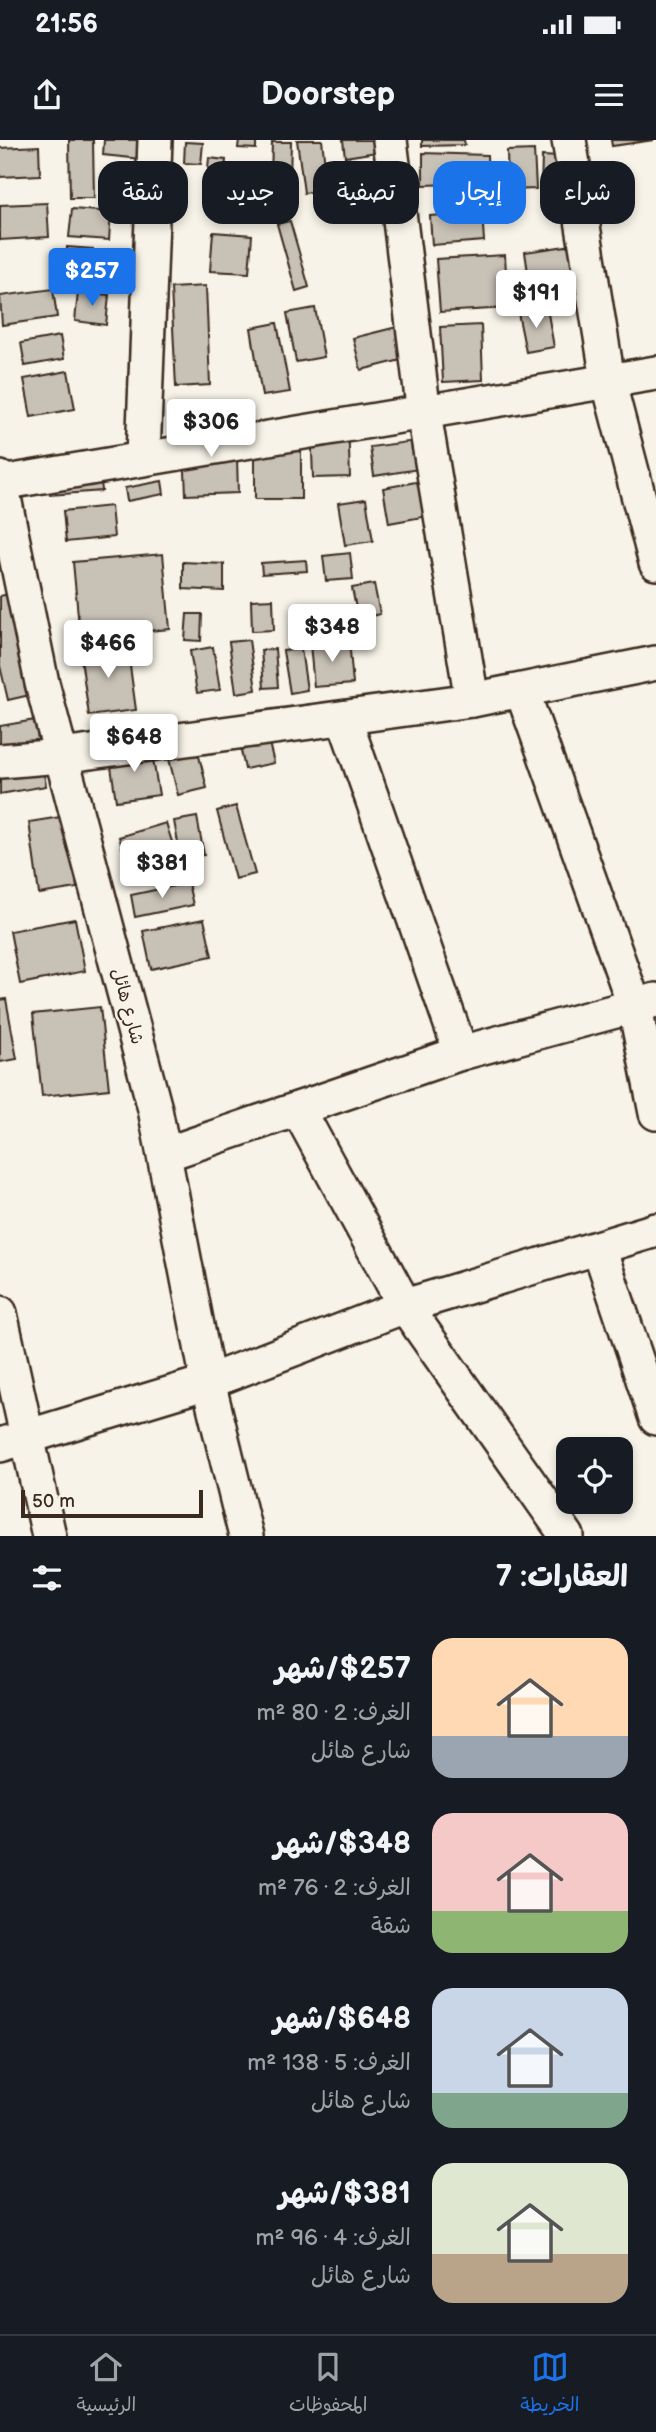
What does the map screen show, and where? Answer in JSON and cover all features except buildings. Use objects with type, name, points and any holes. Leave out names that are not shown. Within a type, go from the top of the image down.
[{"type":"street","points":[[142,457],[155,140]]},
{"type":"street","points":[[390,140],[424,414],[472,700]]},
{"type":"street","points":[[569,140],[608,380],[656,563]]},
{"type":"street","points":[[0,481],[424,414],[656,373]]},
{"type":"street","name":"شارع هائل","points":[[0,481],[42,683],[166,1154],[208,1382],[246,1536]]},
{"type":"street","points":[[0,761],[61,756],[472,700],[656,663]]},
{"type":"street","points":[[522,691],[645,1003],[656,1113]]},
{"type":"street","points":[[344,718],[461,1053]]},
{"type":"street","points":[[166,1154],[461,1053],[645,1003]]},
{"type":"street","points":[[298,1109],[405,1306],[567,1536]]},
{"type":"street","points":[[14,1441],[208,1382],[405,1306],[656,1230]]},
{"type":"street","points":[[599,1248],[656,1418]]},
{"type":"street","points":[[0,1313],[14,1441],[48,1536]]}]
